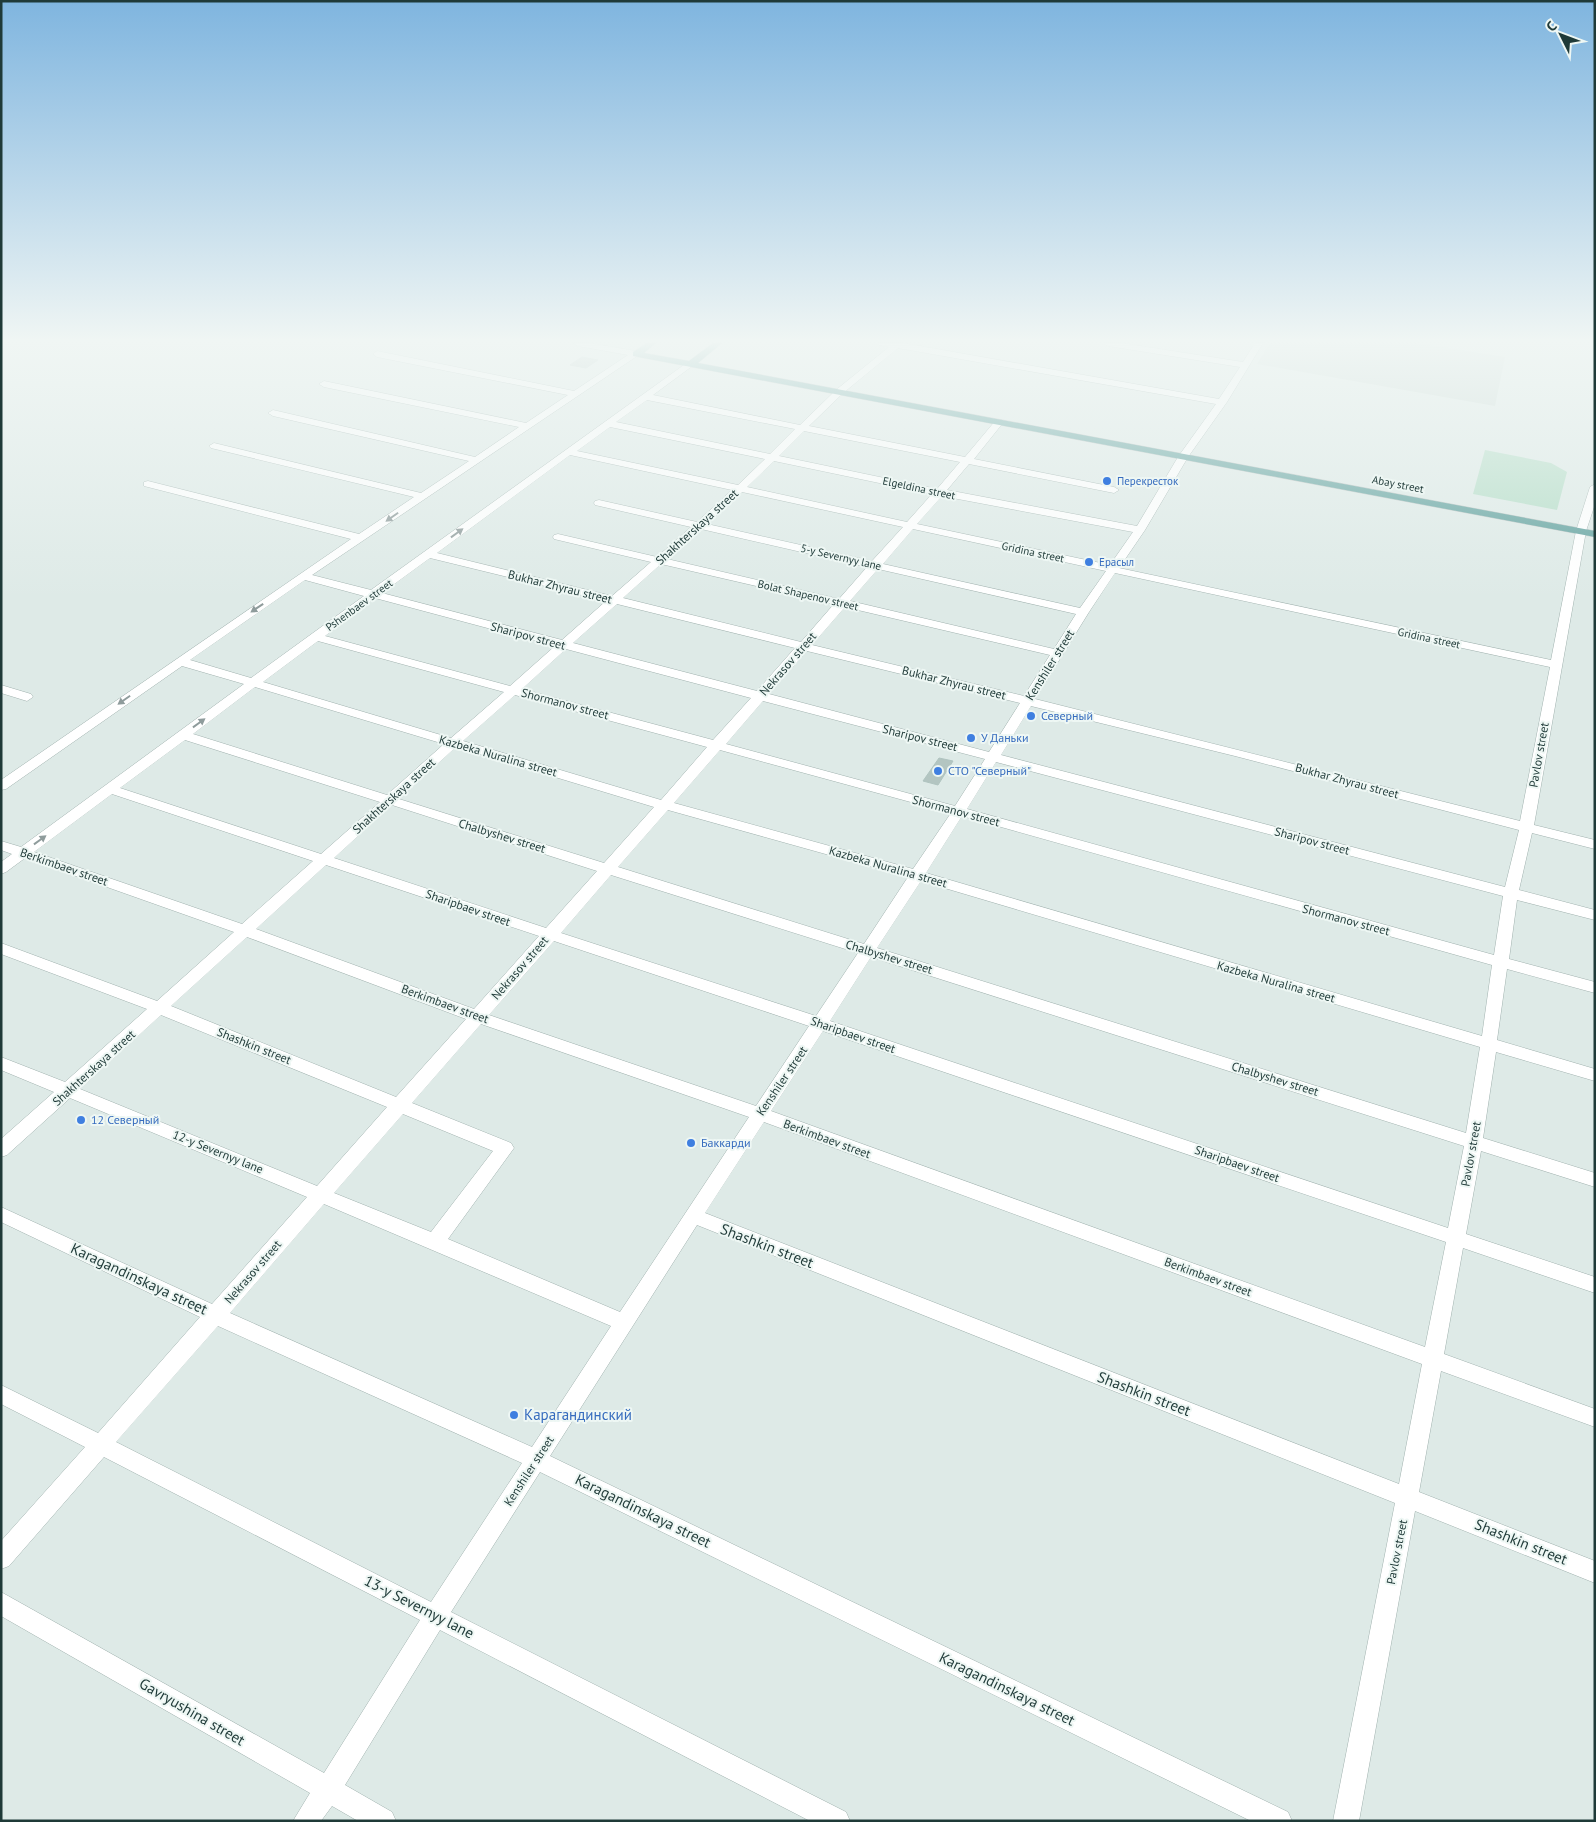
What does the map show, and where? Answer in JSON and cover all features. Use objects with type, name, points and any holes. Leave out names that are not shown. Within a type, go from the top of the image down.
[{"type":"main road","name":"Abay street","points":[[1031,428],[1588,532]]},
{"type":"street","points":[[338,428],[477,460]]},
{"type":"street","points":[[1,786],[180,660],[523,428]]},
{"type":"street","name":"Pshenbaev street","points":[[1,869],[428,554],[604,428]]},
{"type":"street","name":"Elgeldina street","points":[[630,428],[939,492],[1140,530]]},
{"type":"street","points":[[798,428],[1114,490]]},
{"type":"street","name":"Nekrasov street","points":[[1,1558],[910,526],[994,428]]},
{"type":"street","name":"Kenshiler street","points":[[306,1821],[624,1323],[918,875],[1083,612],[1140,530],[1183,457],[1204,428]]},
{"type":"street","name":"Shakhterskaya street","points":[[1,1150],[69,1091],[244,930],[325,860],[453,743],[740,489],[803,429]]},
{"type":"street","points":[[214,446],[422,496]]},
{"type":"street","name":"Gridina street","points":[[569,452],[1555,665]]},
{"type":"street","points":[[148,484],[361,538]]},
{"type":"street","name":"Pavlov street","points":[[1346,1821],[1474,1141],[1511,893],[1526,828],[1555,665],[1588,532],[1595,487]]},
{"type":"street","name":"5-y Severnyy lane","points":[[599,503],[1083,612]]},
{"type":"street","name":"Bolat Shapenov street","points":[[558,537],[1058,653]]},
{"type":"street","name":"Bukhar Zhyrau street","points":[[428,554],[1253,756],[1595,845]]},
{"type":"street","name":"Sharipov street","points":[[303,576],[1595,915]]},
{"type":"street","name":"Shormanov street","points":[[316,637],[959,811],[1595,988]]},
{"type":"street","name":"Kazbeka Nuralina street","points":[[180,660],[252,684],[664,805],[918,875],[1595,1075]]},
{"type":"street","points":[[1,690],[27,697]]},
{"type":"street","name":"Chalbyshev street","points":[[183,735],[1595,1180]]},
{"type":"street","name":"Sharipbaev street","points":[[110,789],[820,1024],[1595,1285]]},
{"type":"street","name":"Berkimbaev street","points":[[1,845],[244,930],[478,1017],[760,1114],[1595,1418]]},
{"type":"street","name":"Shashkin street","points":[[1,948],[160,1008],[505,1148],[435,1242]]},
{"type":"street","name":"12-y Severnyy lane","points":[[1,1063],[435,1242],[624,1323]]},
{"type":"street","name":"Karagandinskaya street","points":[[1,1214],[215,1316],[536,1460],[1279,1821]]},
{"type":"street","name":"Shashkin street","points":[[693,1216],[1595,1572]]},
{"type":"street","name":"13-y Severnyy lane","points":[[1,1394],[837,1821]]},
{"type":"street","name":"Gavryushina street","points":[[1,1603],[383,1821]]},
{"type":"green space","points":[[1485,450],[1551,463],[1567,472],[1557,510],[1473,494]]},
{"type":"building","name":"СТО \"Северный\"","points":[[939,758],[953,761],[938,785],[923,781]]},
{"type":"place","name":"Перекресток","points":[[1107,481]]},
{"type":"place","name":"Ерасыл","points":[[1089,562]]},
{"type":"place","name":"Северный","points":[[1031,716]]},
{"type":"place","name":"У Даньки","points":[[971,738]]},
{"type":"place","name":"СТО \"Северный\"","points":[[938,771]]},
{"type":"place","name":"12 Северный","points":[[81,1120]]},
{"type":"place","name":"Баккарди","points":[[691,1143]]},
{"type":"place","name":"Карагандинский","points":[[514,1415]]}]
